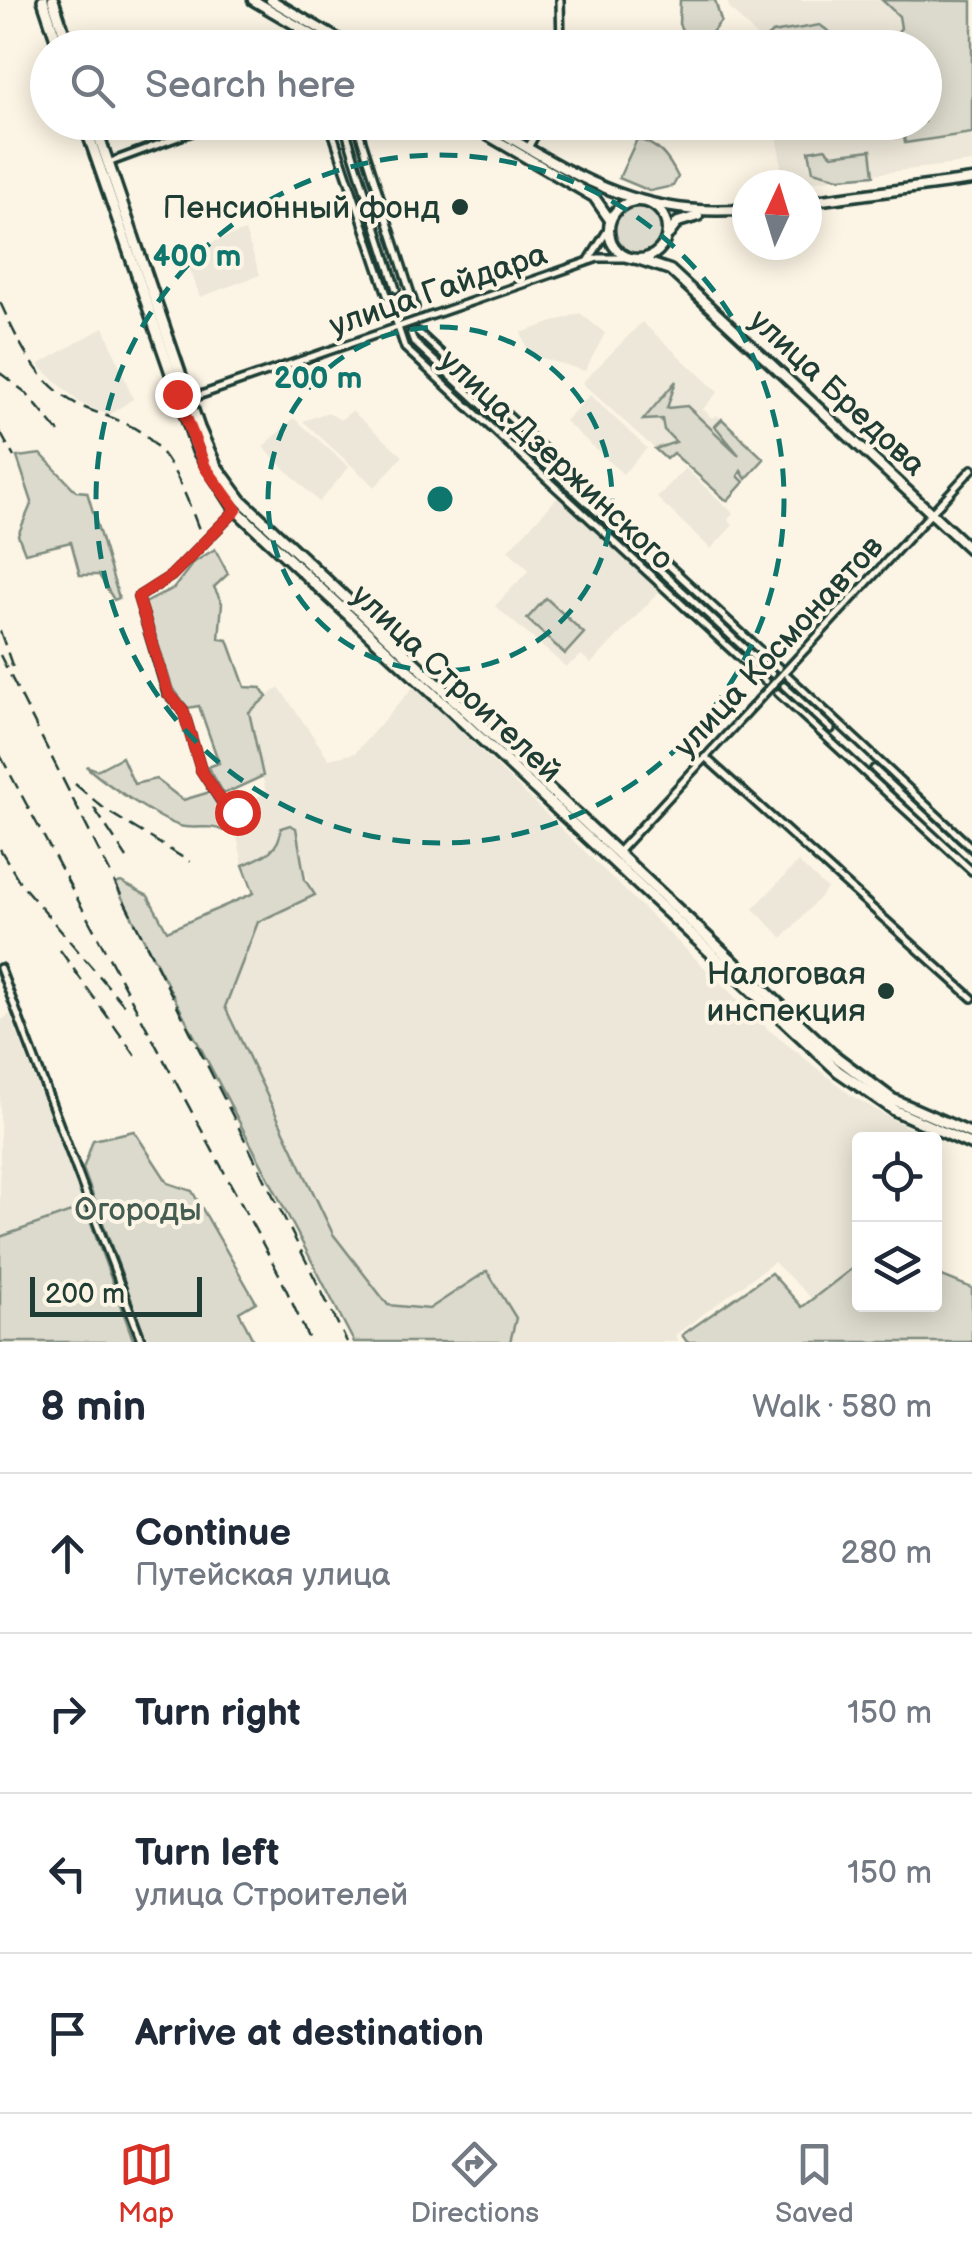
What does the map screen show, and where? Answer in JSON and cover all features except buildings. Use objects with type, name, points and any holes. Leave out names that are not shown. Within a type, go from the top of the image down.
[{"type":"main road","points":[[43,0],[57,30]]},
{"type":"main road","points":[[53,0],[60,30]]},
{"type":"main road","name":"улица Строителей","points":[[92,140],[150,298],[205,467],[236,510],[318,579],[864,1092],[909,1118],[972,1144]]},
{"type":"main road","name":"улица Строителей","points":[[98,140],[103,164]]},
{"type":"main road","name":"улица Строителей","points":[[185,401],[223,478],[318,579]]},
{"type":"main road","name":"улица Строителей","points":[[709,946],[859,1078],[912,1109],[972,1134]]},
{"type":"street","points":[[254,0],[305,30]]},
{"type":"street","points":[[270,0],[322,30]]},
{"type":"street","points":[[560,0],[561,30]]},
{"type":"street","points":[[103,164],[169,140]]},
{"type":"street","name":"улица Дзержинского","points":[[335,140],[405,348],[765,682]]},
{"type":"street","points":[[349,140],[396,289]]},
{"type":"street","points":[[362,140],[415,307]]},
{"type":"street","points":[[505,140],[598,189],[646,203],[663,213],[670,270],[614,248],[610,225],[594,196],[526,152]]},
{"type":"street","points":[[526,152],[532,140]]},
{"type":"street","points":[[822,200],[972,180]]},
{"type":"street","points":[[588,262],[629,202],[708,213]]},
{"type":"street","points":[[634,258],[654,256],[678,222],[732,211]]},
{"type":"street","name":"улица Гайдара","points":[[185,401],[588,262],[612,256],[634,258]]},
{"type":"street","name":"улица Бредова","points":[[670,270],[972,552]]},
{"type":"street","name":"улица Дзержинского","points":[[772,674],[414,342],[414,333],[780,668]]},
{"type":"street","name":"улица Космонавтов","points":[[613,857],[972,468]]},
{"type":"street","points":[[236,510],[171,576],[138,597],[168,693],[183,710],[201,770],[221,800],[237,812]]},
{"type":"street","points":[[788,676],[972,848]]},
{"type":"street","points":[[784,686],[831,729]]},
{"type":"street","points":[[778,693],[972,871]]},
{"type":"street","points":[[706,757],[972,998]]},
{"type":"street","points":[[874,769],[972,860]]},
{"type":"street","points":[[0,968],[142,1342]]},
{"type":"shaded area","points":[[727,0],[972,0],[972,162],[822,180],[822,170],[781,170],[778,140],[942,140],[942,30],[750,30],[730,9]]},
{"type":"shaded area","points":[[245,231],[260,275],[200,297],[184,252]]},
{"type":"shaded area","points":[[580,313],[605,333],[585,371],[529,354],[521,333]]},
{"type":"shaded area","points":[[642,322],[718,392],[703,409],[712,418],[717,415],[764,459],[727,501],[673,453],[666,459],[582,383]]},
{"type":"shaded area","points":[[104,327],[133,399],[109,415],[80,403],[38,365]]},
{"type":"shaded area","points":[[590,395],[647,448],[623,474],[565,421]]},
{"type":"shaded area","points":[[352,411],[403,456],[375,487],[303,421],[328,412],[340,420]]},
{"type":"shaded area","points":[[294,418],[349,467],[319,502],[263,447]]},
{"type":"shaded area","points":[[685,468],[733,513],[728,520],[733,525],[711,549],[657,498]]},
{"type":"shaded area","points":[[561,494],[661,590],[591,664],[582,655],[566,667],[495,606],[529,570],[508,550]]},
{"type":"shaded area","points":[[414,686],[769,1030],[852,1096],[915,1132],[852,1132],[852,1266],[811,1298],[774,1262],[675,1335],[678,1342],[510,1342],[516,1317],[388,1306],[333,1234],[225,1006],[258,922],[315,895],[301,862],[281,840],[267,855],[243,865],[235,827],[226,812],[266,793],[249,712],[279,687],[329,759],[355,753]]},
{"type":"shaded area","points":[[798,862],[827,889],[783,938],[753,909]]},
{"type":"shaded area","points":[[10,1014],[85,1207],[0,1237],[0,1021]]},
{"type":"green space","points":[[680,0],[715,0],[721,21],[714,30],[682,30]]},
{"type":"green space","points":[[882,0],[972,1],[972,133],[942,137],[942,30],[899,30],[899,16]]},
{"type":"green space","points":[[820,25],[827,30],[790,30]]},
{"type":"green space","points":[[637,140],[657,148],[678,177],[673,186],[650,191],[619,178]]},
{"type":"green space","points":[[825,148],[832,155],[871,150],[874,175],[839,178],[822,173],[822,170],[813,170],[809,151]]},
{"type":"green space","points":[[639,205],[656,213],[664,230],[656,247],[639,255],[622,247],[614,230],[622,213]]},
{"type":"green space","points":[[676,381],[667,408],[687,406],[739,455],[715,426],[722,419],[764,459],[746,479],[741,471],[738,476],[744,482],[727,501],[673,453],[666,459],[655,449],[676,442],[664,430],[662,419],[643,420]]},
{"type":"green space","points":[[41,454],[76,491],[87,492],[119,598],[114,600],[99,575],[80,575],[71,542],[25,553],[18,535],[32,502],[17,457]]},
{"type":"green space","points":[[215,549],[228,574],[214,587],[222,603],[219,639],[228,640],[245,687],[261,688],[267,697],[249,712],[263,776],[224,794],[208,767],[219,763],[199,706],[188,708],[172,687],[145,603],[174,588],[193,563]]},
{"type":"green space","points":[[546,598],[584,633],[565,654],[527,619]]},
{"type":"green space","points":[[122,757],[134,784],[156,779],[183,800],[210,792],[235,827],[224,831],[176,825],[135,802],[86,766],[97,770]]},
{"type":"green space","points":[[281,828],[296,828],[305,880],[315,895],[258,922],[225,1007],[333,1234],[388,1305],[429,1309],[487,1271],[516,1318],[510,1342],[354,1342],[115,884],[121,882],[148,896],[167,931],[254,893],[243,865],[269,852]]},
{"type":"green space","name":"Огороды","points":[[134,1131],[168,1183],[192,1191],[256,1302],[239,1312],[254,1342],[147,1342],[83,1169],[93,1140]]},
{"type":"green space","points":[[85,1207],[134,1342],[0,1342],[0,1237]]},
{"type":"green space","points":[[852,1268],[852,1312],[942,1312],[942,1276],[972,1288],[972,1342],[687,1342],[682,1335],[771,1273],[802,1307]]},
{"type":"railway","points":[[0,302],[23,349],[55,389],[85,408],[134,428],[166,458],[200,532]]},
{"type":"railway","points":[[0,373],[25,392],[63,437]]},
{"type":"railway","points":[[0,432],[14,457]]},
{"type":"railway","points":[[0,631],[13,668]]},
{"type":"railway","points":[[0,655],[347,1342]]},
{"type":"railway","points":[[0,755],[280,1276],[310,1342]]},
{"type":"railway","points":[[75,784],[107,811],[190,862]]},
{"type":"railway","points":[[94,808],[127,858]]},
{"type":"railway","points":[[0,849],[21,884],[124,1005]]},
{"type":"railway","points":[[60,950],[137,1058]]},
{"type":"place","name":"Пенсионный фонд","points":[[460,207]]},
{"type":"place","name":"Налоговая инспекция","points":[[886,991]]},
{"type":"route","points":[[177,394],[205,467],[236,510],[171,576],[138,597],[168,693],[183,710],[201,770],[221,800],[237,812]]}]
